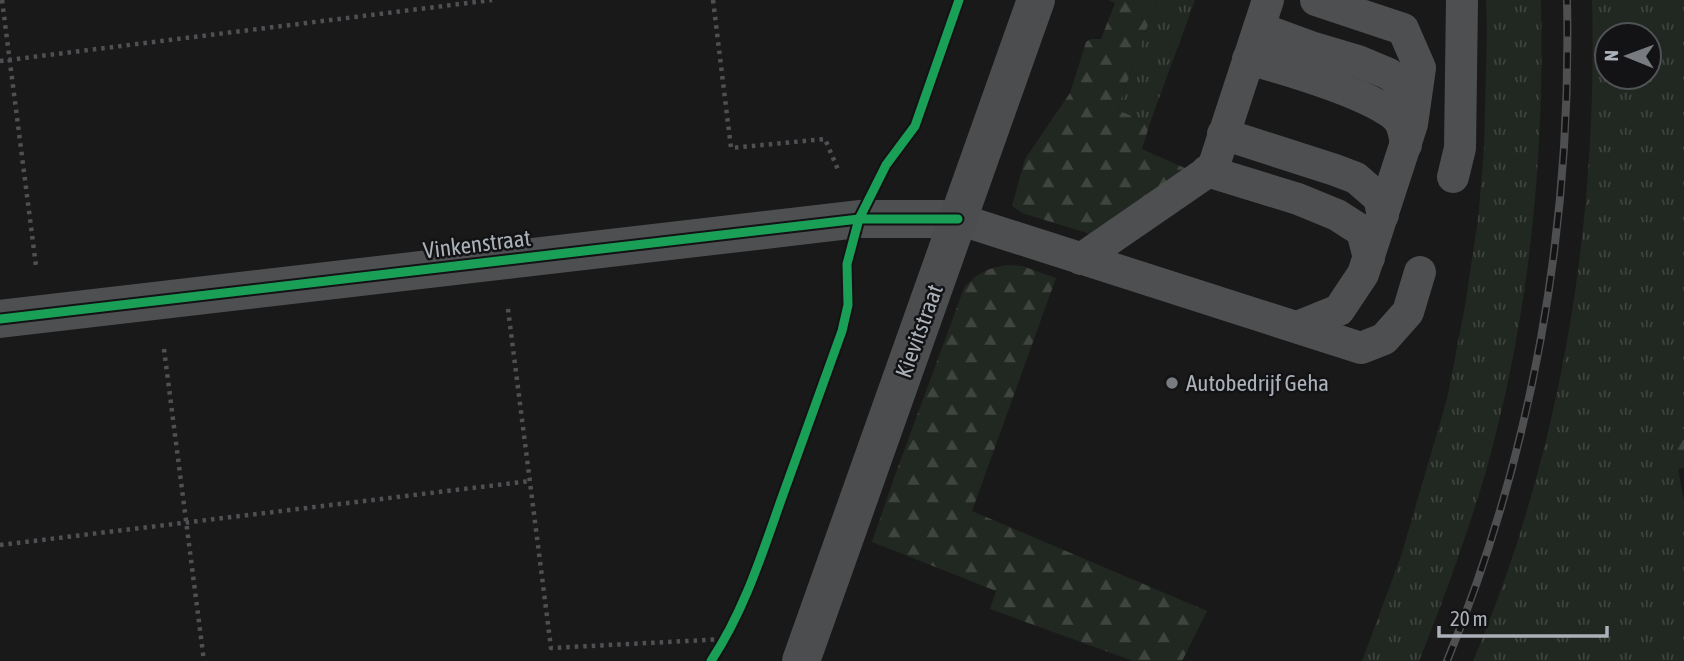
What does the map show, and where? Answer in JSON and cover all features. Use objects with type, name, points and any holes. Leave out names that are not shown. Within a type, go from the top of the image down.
[{"type":"main road","name":"Kievitstraat","points":[[800,661],[1036,0]]},
{"type":"street","name":"Vinkenstraat","points":[[0,318],[859,219],[958,219]]},
{"type":"lane","points":[[1297,327],[1339,310],[1363,274],[1412,124],[1420,68],[1403,29],[1316,0]]},
{"type":"lane","points":[[1453,177],[1460,148],[1462,0]]},
{"type":"lane","points":[[1082,259],[1213,168],[1264,14],[1311,47],[1358,61],[1389,74],[1406,88],[1414,107]]},
{"type":"lane","points":[[1248,59],[1338,87],[1378,104],[1401,122],[1406,145]]},
{"type":"lane","points":[[1223,134],[1356,178],[1379,198],[1383,215]]},
{"type":"lane","points":[[1207,172],[1298,199],[1337,215],[1362,231],[1368,258]]},
{"type":"lane","points":[[958,219],[1361,348],[1384,339],[1408,312],[1420,272]]},
{"type":"path","points":[[2,0],[42,314]]},
{"type":"path","points":[[0,61],[492,0]]},
{"type":"path","points":[[713,0],[731,148],[825,139],[859,219]]},
{"type":"path","points":[[502,261],[551,648],[728,635]]},
{"type":"path","points":[[158,300],[204,661]]},
{"type":"path","points":[[0,545],[530,481]]},
{"type":"path","points":[[719,650],[728,635]]},
{"type":"green space","points":[[1108,0],[1157,0],[1117,110],[1150,123],[1142,149],[1187,169],[1103,238],[1022,213],[1012,206],[1025,159],[1070,93],[1086,42],[1101,39],[1115,3]]},
{"type":"green space","points":[[1157,0],[1195,0],[1150,123],[1117,110]]},
{"type":"green space","points":[[1486,0],[1541,0],[1542,60],[1537,179],[1513,355],[1479,495],[1419,661],[1362,661],[1401,556],[1447,399],[1465,306],[1478,219],[1484,149]]},
{"type":"green space","points":[[1592,0],[1684,0],[1684,429],[1673,438],[1684,503],[1684,661],[1473,661],[1504,582],[1530,502],[1551,420],[1568,337],[1588,169]]},
{"type":"green space","points":[[1006,265],[1022,266],[1056,278],[972,511],[1207,611],[1182,661],[1133,661],[990,609],[996,591],[872,542],[964,288],[982,272]]},
{"type":"green space","points":[[1684,429],[1684,468],[1678,469],[1673,437]]},
{"type":"railway","points":[[1447,661],[1477,582],[1503,501],[1524,420],[1541,337],[1554,253],[1562,169],[1567,85],[1567,0]]},
{"type":"cycle path","points":[[711,661],[733,624],[766,544],[842,331],[848,305],[847,264],[859,219],[886,165],[915,126],[959,0]]},
{"type":"cycle path","points":[[0,319],[859,219],[958,219]]},
{"type":"place","name":"Autobedrijf Geha","points":[[1172,383]]}]
